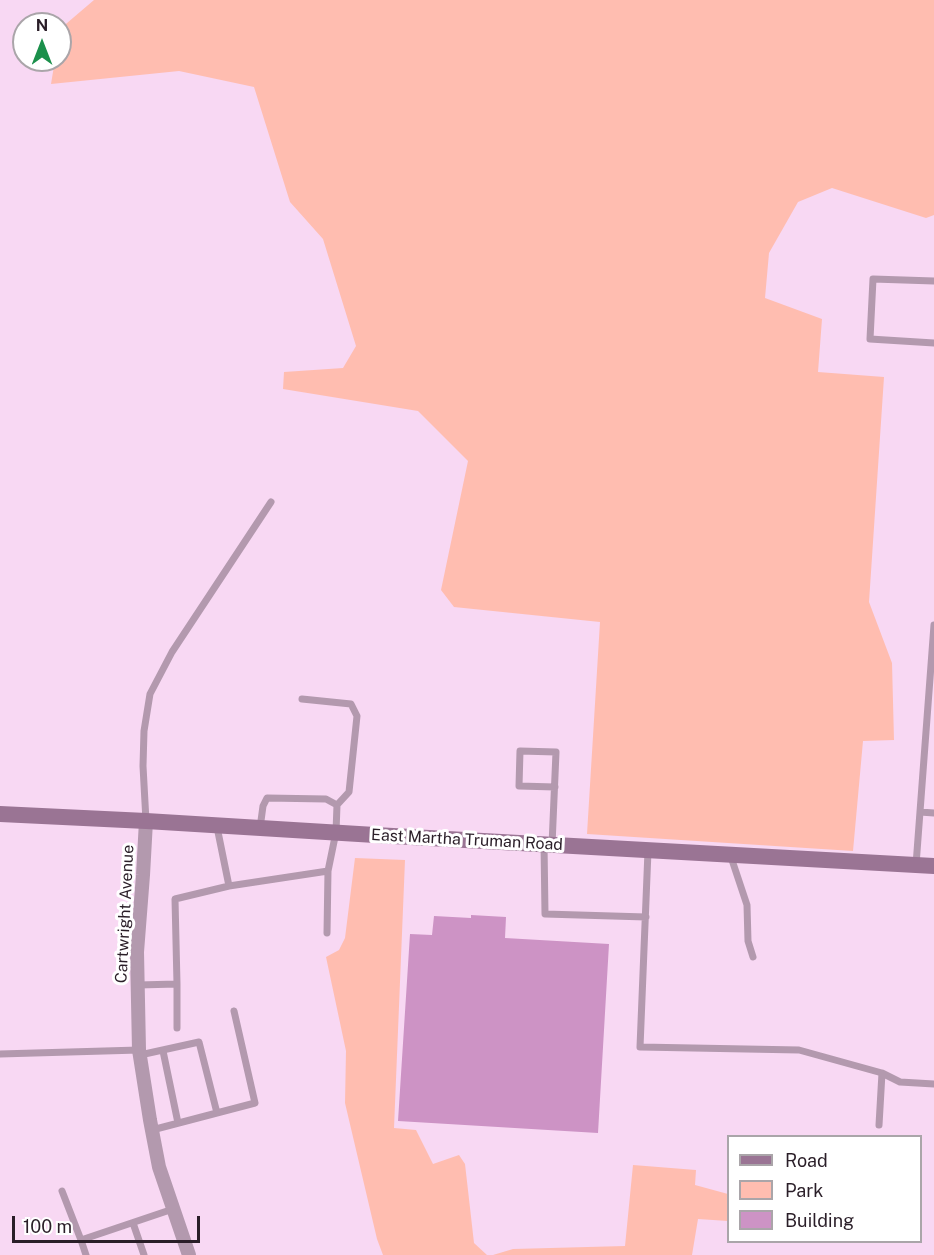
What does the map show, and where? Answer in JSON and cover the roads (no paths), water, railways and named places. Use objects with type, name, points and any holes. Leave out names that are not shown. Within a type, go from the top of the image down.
[{"type":"main road","name":"East Martha Truman Road","points":[[0,814],[146,820],[934,866]]},
{"type":"street","name":"Cartwright Avenue","points":[[146,820],[137,952],[139,1052],[159,1167],[189,1255]]},
{"type":"lane","points":[[934,281],[873,279],[870,339],[934,343]]},
{"type":"lane","points":[[146,820],[144,731],[150,694],[172,651],[271,502]]},
{"type":"lane","points":[[915,865],[934,626]]},
{"type":"lane","points":[[302,699],[351,704],[357,716],[349,792],[337,805],[336,832],[328,871],[327,933]]},
{"type":"lane","points":[[555,787],[519,786],[520,751],[556,752],[555,787],[548,844],[545,914],[646,917]]},
{"type":"lane","points":[[260,828],[263,806],[267,798],[326,799],[337,805]]},
{"type":"lane","points":[[920,812],[934,813]]},
{"type":"lane","points":[[216,825],[229,886]]},
{"type":"lane","points":[[648,850],[640,1047],[799,1050],[882,1073],[900,1082],[934,1084]]},
{"type":"lane","points":[[730,854],[747,904],[748,941],[753,957]]},
{"type":"lane","points":[[177,1028],[175,899],[229,886],[328,871]]},
{"type":"lane","points":[[138,985],[177,984]]},
{"type":"lane","points":[[152,1130],[255,1103],[234,1011]]},
{"type":"lane","points":[[0,1054],[163,1051],[198,1042],[217,1113]]},
{"type":"lane","points":[[163,1051],[178,1123]]},
{"type":"lane","points":[[879,1125],[882,1073]]},
{"type":"lane","points":[[62,1191],[86,1255]]},
{"type":"lane","points":[[81,1240],[173,1209]]},
{"type":"lane","points":[[133,1223],[144,1255]]}]
